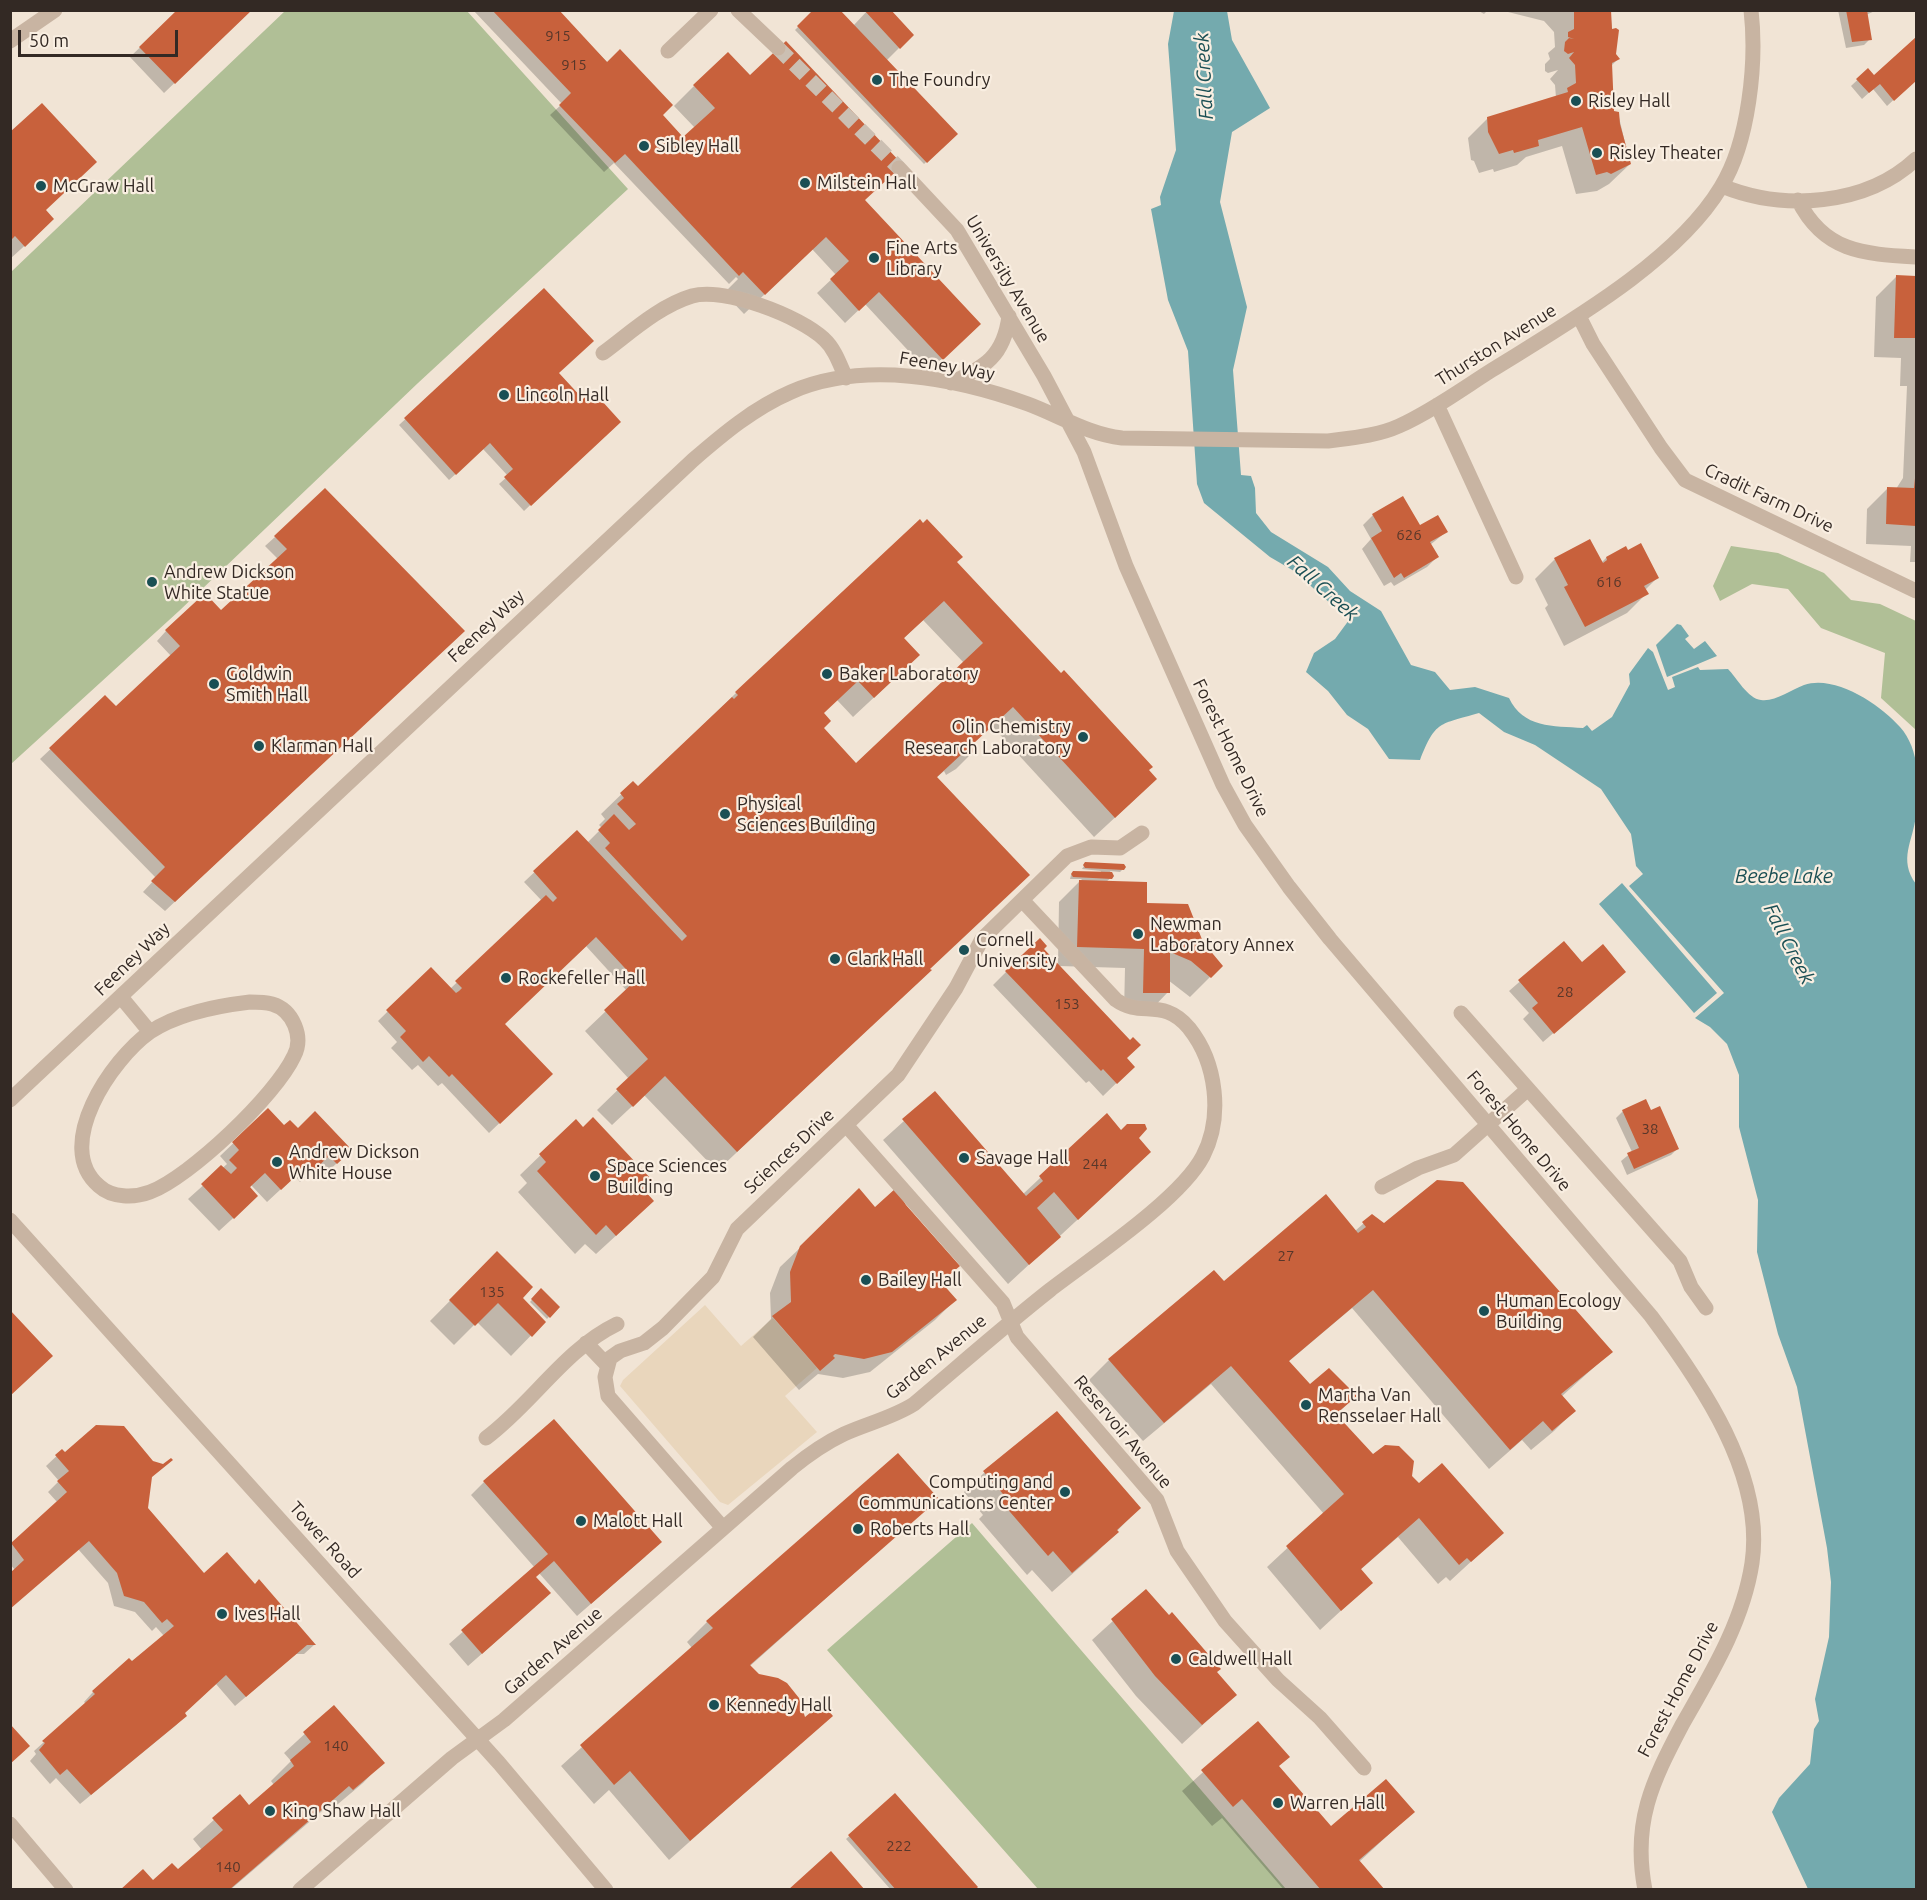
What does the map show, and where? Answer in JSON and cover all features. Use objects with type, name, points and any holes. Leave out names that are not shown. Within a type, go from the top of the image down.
[{"type":"street","points":[[10,41],[55,10]]},
{"type":"street","points":[[668,51],[711,10]]},
{"type":"street","points":[[738,10],[778,48]]},
{"type":"street","name":"Thurston Avenue","points":[[1069,422],[1104,436],[1328,441],[1355,438],[1397,427],[1437,405],[1580,316],[1678,240],[1722,186],[1744,119],[1754,49],[1751,10]]},
{"type":"street","points":[[1722,186],[1748,196],[1823,201],[1862,190],[1886,180],[1917,159]]},
{"type":"street","name":"University Avenue","points":[[900,168],[957,230],[1010,316],[1069,422]]},
{"type":"street","points":[[1798,200],[1812,226],[1831,240],[1871,253],[1917,257]]},
{"type":"street","points":[[603,353],[672,305],[694,296],[715,294],[778,313],[810,327],[829,345],[846,378]]},
{"type":"street","points":[[951,383],[995,356],[1007,335],[1010,316]]},
{"type":"street","name":"Cradit Farm Drive","points":[[1580,316],[1593,344],[1661,448],[1685,480],[1917,591]]},
{"type":"street","name":"Feeney Way","points":[[10,1100],[701,453],[734,426],[776,399],[809,386],[846,378],[899,376],[951,383],[1028,405],[1069,422]]},
{"type":"street","points":[[1437,405],[1516,577]]},
{"type":"street","name":"Forest Home Drive","points":[[1069,422],[1084,452],[1126,566],[1223,785],[1245,825],[1330,939],[1651,1316],[1677,1351],[1728,1437],[1750,1503],[1753,1534],[1752,1562],[1736,1619],[1723,1651],[1656,1774],[1646,1802],[1642,1844],[1645,1890]]},
{"type":"street","name":"Sciences Drive","points":[[607,1365],[614,1354],[644,1343],[671,1321],[713,1277],[737,1229],[910,1060],[971,963],[978,945],[1022,900],[1067,856],[1091,848],[1120,848],[1142,833]]},
{"type":"street","name":"Garden Avenue","points":[[300,1890],[452,1758],[479,1741],[792,1468],[846,1433],[898,1414],[914,1404],[1012,1321],[1152,1210],[1183,1182],[1202,1158],[1212,1133],[1215,1110],[1210,1070],[1201,1047],[1189,1029],[1175,1014],[1130,1007],[1116,1000],[1022,900]]},
{"type":"street","points":[[121,996],[150,1032]]},
{"type":"street","points":[[250,1002],[274,1004],[286,1012],[295,1024],[298,1041],[295,1054],[278,1080],[240,1123],[214,1146],[163,1187],[147,1193],[119,1196],[104,1191],[86,1171],[81,1156],[84,1123],[100,1093],[120,1064],[150,1032],[198,1011],[250,1002]]},
{"type":"street","points":[[1461,1013],[1680,1261],[1692,1287],[1706,1308]]},
{"type":"street","points":[[1382,1187],[1418,1168],[1454,1155],[1528,1089]]},
{"type":"street","name":"Reservoir Avenue","points":[[846,1125],[1003,1303],[1017,1337],[1157,1500],[1177,1551],[1225,1621],[1278,1680],[1320,1718],[1364,1768]]},
{"type":"street","name":"Tower Road","points":[[10,1220],[479,1741],[606,1890]]},
{"type":"street","points":[[486,1438],[508,1421],[586,1343],[617,1324]]},
{"type":"street","points":[[586,1343],[607,1365],[606,1388],[612,1401],[723,1528]]},
{"type":"street","points":[[10,1824],[66,1890]]},
{"type":"green space","points":[[285,11],[467,11],[628,189],[418,383],[179,611],[11,764],[11,272]]},
{"type":"green space","points":[[1731,546],[1778,553],[1824,573],[1851,600],[1880,604],[1916,621],[1916,730],[1881,698],[1885,653],[1821,628],[1788,589],[1752,584],[1720,601],[1713,586]]},
{"type":"green space","points":[[972,1523],[1286,1889],[1038,1889],[827,1650]]},
{"type":"shaded area","points":[[705,1305],[741,1346],[773,1318],[817,1368],[785,1396],[817,1432],[728,1505],[720,1502],[620,1386],[623,1380]]},
{"type":"water","name":"Beebe Lake","points":[[1174,11],[1227,11],[1232,40],[1270,108],[1232,132],[1220,202],[1247,307],[1233,370],[1241,475],[1251,476],[1255,488],[1256,513],[1271,532],[1328,567],[1350,591],[1381,611],[1411,665],[1435,672],[1450,690],[1475,687],[1509,698],[1522,715],[1540,724],[1583,728],[1587,725],[1592,731],[1595,729],[1612,717],[1630,684],[1629,674],[1648,648],[1653,652],[1668,690],[1675,687],[1672,677],[1698,667],[1700,670],[1728,669],[1751,696],[1761,700],[1777,697],[1804,685],[1829,684],[1869,701],[1892,718],[1912,746],[1918,781],[1916,815],[1907,858],[1916,884],[1916,1889],[1808,1889],[1772,1812],[1779,1798],[1810,1764],[1814,1729],[1819,1721],[1815,1699],[1829,1637],[1831,1582],[1827,1548],[1797,1387],[1778,1334],[1757,1252],[1758,1200],[1739,1127],[1739,1075],[1727,1044],[1710,1027],[1695,1018],[1724,993],[1629,886],[1643,874],[1636,866],[1631,834],[1601,789],[1535,745],[1504,732],[1479,713],[1440,726],[1430,737],[1420,760],[1389,759],[1368,729],[1347,715],[1328,691],[1306,672],[1314,653],[1335,639],[1349,620],[1294,571],[1270,557],[1204,503],[1197,484],[1188,351],[1168,300],[1151,209],[1161,205],[1160,197],[1176,150],[1168,44]]},
{"type":"water","points":[[1677,624],[1681,625],[1689,636],[1685,639],[1694,649],[1705,641],[1717,656],[1667,677],[1656,645]]},
{"type":"water","points":[[1622,883],[1717,993],[1694,1013],[1599,904]]},
{"type":"building","points":[[177,10],[252,10],[175,84],[139,47]]},
{"type":"building","points":[[492,10],[559,10],[607,62],[620,49],[673,105],[663,115],[683,137],[715,108],[693,85],[728,52],[750,75],[786,41],[903,165],[865,200],[981,324],[943,360],[879,292],[859,311],[830,279],[849,261],[826,237],[765,295],[743,272],[739,276],[625,154],[615,163],[559,105],[571,93]]},
{"type":"building","name":"The Foundry","points":[[813,10],[840,10],[958,134],[927,163],[797,26]]},
{"type":"building","points":[[864,10],[891,10],[914,35],[900,49]]},
{"type":"building","name":"Risley Hall","points":[[1574,10],[1611,10],[1612,29],[1619,30],[1616,54],[1620,59],[1612,63],[1614,111],[1619,112],[1631,164],[1611,174],[1607,172],[1596,175],[1582,127],[1538,140],[1539,146],[1514,153],[1513,150],[1499,154],[1488,132],[1487,117],[1568,92],[1567,88],[1576,83],[1575,65],[1569,58],[1574,52],[1568,54],[1564,51],[1565,42],[1569,38],[1574,39],[1568,37],[1568,32],[1574,29]]},
{"type":"building","points":[[1846,10],[1867,10],[1872,40],[1852,42]]},
{"type":"building","points":[[1916,37],[1916,81],[1894,101],[1880,84],[1869,93],[1856,79],[1868,68],[1874,75]]},
{"type":"building","name":"McGraw Hall","points":[[42,103],[97,162],[46,210],[54,219],[25,247],[15,236],[10,241],[10,132]]},
{"type":"building","points":[[1896,275],[1916,276],[1916,338],[1894,338]]},
{"type":"building","name":"Lincoln Hall","points":[[544,288],[594,341],[559,373],[583,399],[592,390],[621,422],[531,506],[504,477],[513,469],[490,443],[456,475],[404,418]]},
{"type":"building","points":[[1915,478],[1916,526],[1886,524],[1887,487],[1914,488]]},
{"type":"building","points":[[325,488],[465,631],[175,902],[151,881],[165,867],[49,748],[105,695],[116,706],[180,646],[165,630],[205,593],[221,610],[287,549],[274,536]]},
{"type":"building","points":[[1403,496],[1420,525],[1438,515],[1448,532],[1430,542],[1439,557],[1404,578],[1401,573],[1394,578],[1371,538],[1382,531],[1372,514]]},
{"type":"building","points":[[920,519],[923,523],[927,519],[963,557],[957,562],[1061,673],[1064,670],[1153,767],[1149,770],[1157,779],[1115,818],[1013,707],[974,743],[978,749],[967,756],[964,752],[937,777],[1030,875],[737,1152],[665,1076],[633,1107],[616,1089],[648,1059],[604,1010],[636,980],[596,937],[505,1024],[553,1074],[500,1124],[452,1074],[449,1077],[429,1056],[423,1062],[400,1037],[406,1031],[386,1010],[431,967],[456,993],[459,991],[462,988],[455,981],[546,895],[553,902],[557,898],[533,871],[577,830],[682,941],[687,936],[605,848],[610,843],[598,830],[614,814],[629,830],[636,824],[617,804],[624,798],[620,793],[633,781],[638,786],[732,697],[734,699],[738,695],[735,692]],"holes":[[[944,601],[983,643],[856,763],[824,728],[831,721],[824,713],[858,681],[874,698],[920,655],[904,638]]]},
{"type":"building","points":[[1590,539],[1603,563],[1607,560],[1606,557],[1626,546],[1628,550],[1641,543],[1659,578],[1644,586],[1649,594],[1585,627],[1564,587],[1568,585],[1554,558]]},
{"type":"building","points":[[1085,862],[1124,864],[1126,867],[1124,870],[1085,868],[1083,865]]},
{"type":"building","points":[[1073,871],[1112,872],[1114,876],[1112,879],[1073,877],[1071,874]]},
{"type":"building","name":"Newman Laboratory Annex","points":[[1079,880],[1147,882],[1147,903],[1188,904],[1203,942],[1223,966],[1211,978],[1191,961],[1170,952],[1170,993],[1143,993],[1144,949],[1077,947]]},
{"type":"building","points":[[1040,938],[1047,946],[1044,949],[1130,1040],[1133,1037],[1141,1045],[1127,1058],[1135,1067],[1117,1084],[1103,1069],[1101,1071],[1005,971]]},
{"type":"building","points":[[1564,941],[1582,962],[1603,944],[1626,972],[1554,1034],[1532,1008],[1538,1003],[1518,980]]},
{"type":"building","points":[[935,1091],[1026,1196],[1043,1181],[1039,1176],[1107,1113],[1121,1130],[1127,1124],[1145,1124],[1147,1129],[1139,1138],[1151,1152],[1078,1220],[1054,1192],[1037,1208],[1061,1237],[1029,1265],[902,1119]]},
{"type":"building","points":[[1646,1099],[1651,1110],[1660,1106],[1679,1149],[1634,1169],[1627,1153],[1639,1148],[1622,1110]]},
{"type":"building","name":"Andrew Dickson White House","points":[[268,1108],[284,1125],[290,1120],[298,1128],[315,1111],[352,1150],[337,1164],[329,1156],[314,1170],[309,1164],[281,1190],[265,1173],[250,1187],[258,1196],[234,1219],[201,1184],[221,1165],[231,1174],[237,1168],[229,1160],[239,1150],[232,1142]]},
{"type":"building","name":"Space Sciences Building","points":[[593,1117],[653,1181],[644,1190],[654,1201],[616,1236],[606,1225],[596,1235],[537,1171],[546,1162],[539,1154],[576,1119],[583,1127]]},
{"type":"building","points":[[1437,1180],[1463,1182],[1613,1352],[1561,1394],[1576,1411],[1552,1431],[1543,1421],[1510,1450],[1373,1290],[1289,1361],[1310,1384],[1329,1368],[1357,1396],[1336,1414],[1373,1454],[1385,1445],[1399,1446],[1414,1461],[1412,1476],[1419,1483],[1442,1463],[1504,1533],[1471,1562],[1467,1558],[1459,1565],[1419,1518],[1361,1569],[1373,1583],[1341,1611],[1286,1546],[1344,1494],[1231,1366],[1164,1423],[1108,1359],[1214,1270],[1224,1281],[1326,1194],[1358,1233],[1366,1227],[1362,1222],[1372,1214],[1384,1223]]},
{"type":"building","name":"Bailey Hall","points":[[859,1188],[875,1207],[896,1188],[906,1205],[960,1266],[941,1282],[957,1300],[892,1352],[864,1359],[835,1354],[833,1356],[835,1358],[820,1371],[772,1316],[791,1302],[790,1272],[800,1246]]},
{"type":"building","points":[[497,1251],[533,1287],[523,1298],[546,1322],[532,1337],[498,1303],[475,1326],[449,1300]]},
{"type":"building","points":[[541,1288],[560,1307],[550,1318],[531,1299]]},
{"type":"building","points":[[10,1310],[53,1356],[10,1396]]},
{"type":"building","name":"Computing and Communications Center","points":[[1057,1411],[1141,1508],[1117,1530],[1119,1532],[1072,1573],[1053,1551],[1048,1556],[998,1498],[1003,1494],[983,1471]]},
{"type":"building","name":"Malott Hall","points":[[554,1419],[662,1542],[591,1604],[554,1561],[536,1577],[551,1593],[482,1654],[461,1630],[548,1554],[483,1481]]},
{"type":"building","name":"Ives Hall","points":[[96,1425],[124,1426],[153,1461],[163,1464],[171,1458],[173,1460],[152,1477],[148,1508],[204,1573],[227,1552],[255,1584],[259,1579],[316,1645],[307,1645],[246,1697],[226,1675],[185,1713],[187,1716],[91,1795],[67,1769],[60,1775],[39,1750],[45,1743],[42,1741],[95,1694],[92,1691],[129,1658],[132,1661],[174,1626],[167,1619],[162,1623],[144,1602],[124,1596],[117,1573],[89,1541],[10,1609],[10,1573],[24,1560],[11,1543],[67,1492],[57,1481],[69,1471],[55,1455],[62,1449],[65,1452]]},
{"type":"building","name":"Kennedy Hall","points":[[898,1453],[939,1499],[750,1665],[759,1674],[778,1678],[787,1683],[799,1698],[805,1717],[822,1703],[833,1716],[690,1841],[630,1771],[614,1785],[580,1745],[713,1628],[706,1621]]},
{"type":"building","name":"Caldwell Hall","points":[[1146,1589],[1169,1615],[1172,1612],[1221,1669],[1217,1672],[1237,1695],[1202,1725],[1155,1676],[1111,1619]]},
{"type":"building","name":"King Shaw Hall","points":[[334,1705],[385,1763],[353,1790],[349,1786],[229,1890],[120,1890],[143,1869],[153,1880],[172,1863],[178,1869],[223,1830],[212,1818],[240,1794],[249,1805],[294,1766],[290,1760],[311,1742],[303,1732]]},
{"type":"building","name":"Warren Hall","points":[[1258,1721],[1290,1757],[1279,1766],[1331,1826],[1386,1779],[1415,1812],[1359,1860],[1385,1890],[1321,1890],[1242,1799],[1233,1807],[1201,1770]]},
{"type":"building","points":[[10,1724],[30,1746],[10,1764]]},
{"type":"building","points":[[895,1793],[978,1887],[975,1890],[896,1890],[848,1835]]},
{"type":"building","points":[[831,1851],[865,1890],[788,1890]]},
{"type":"tunnel","points":[[778,48],[899,168]]},
{"type":"place","name":"The Foundry","points":[[877,80]]},
{"type":"place","name":"Risley Hall","points":[[1576,101]]},
{"type":"place","name":"Sibley Hall","points":[[644,146]]},
{"type":"place","name":"Risley Theater","points":[[1597,153]]},
{"type":"place","name":"Milstein Hall","points":[[805,183]]},
{"type":"place","name":"McGraw Hall","points":[[41,186]]},
{"type":"place","name":"Fine Arts Library","points":[[874,258]]},
{"type":"place","name":"Lincoln Hall","points":[[504,395]]},
{"type":"place","name":"Andrew Dickson White Statue","points":[[152,582]]},
{"type":"place","name":"Baker Laboratory","points":[[827,674]]},
{"type":"place","name":"Goldwin Smith Hall","points":[[214,684]]},
{"type":"place","name":"Olin Chemistry Research Laboratory","points":[[1083,737]]},
{"type":"place","name":"Klarman Hall","points":[[259,746]]},
{"type":"place","name":"Physical Sciences Building","points":[[725,814]]},
{"type":"place","name":"Newman Laboratory Annex","points":[[1138,934]]},
{"type":"place","name":"Cornell University","points":[[964,950]]},
{"type":"place","name":"Clark Hall","points":[[835,959]]},
{"type":"place","name":"Rockefeller Hall","points":[[506,978]]},
{"type":"place","name":"Savage Hall","points":[[964,1158]]},
{"type":"place","name":"Andrew Dickson White House","points":[[277,1162]]},
{"type":"place","name":"Space Sciences Building","points":[[595,1176]]},
{"type":"place","name":"Bailey Hall","points":[[866,1280]]},
{"type":"place","name":"Human Ecology Building","points":[[1484,1311]]},
{"type":"place","name":"Martha Van Rensselaer Hall","points":[[1306,1405]]},
{"type":"place","name":"Computing and Communications Center","points":[[1065,1492]]},
{"type":"place","name":"Malott Hall","points":[[581,1521]]},
{"type":"place","name":"Roberts Hall","points":[[858,1529]]},
{"type":"place","name":"Ives Hall","points":[[222,1614]]},
{"type":"place","name":"Caldwell Hall","points":[[1176,1659]]},
{"type":"place","name":"Kennedy Hall","points":[[714,1705]]},
{"type":"place","name":"Warren Hall","points":[[1278,1803]]},
{"type":"place","name":"King Shaw Hall","points":[[270,1811]]},
{"type":"water label","name":"Fall Creek","points":[[1204,76]]},
{"type":"water label","name":"Fall Creek","points":[[1323,588]]},
{"type":"water label","name":"Fall Creek","points":[[1789,944]]}]
